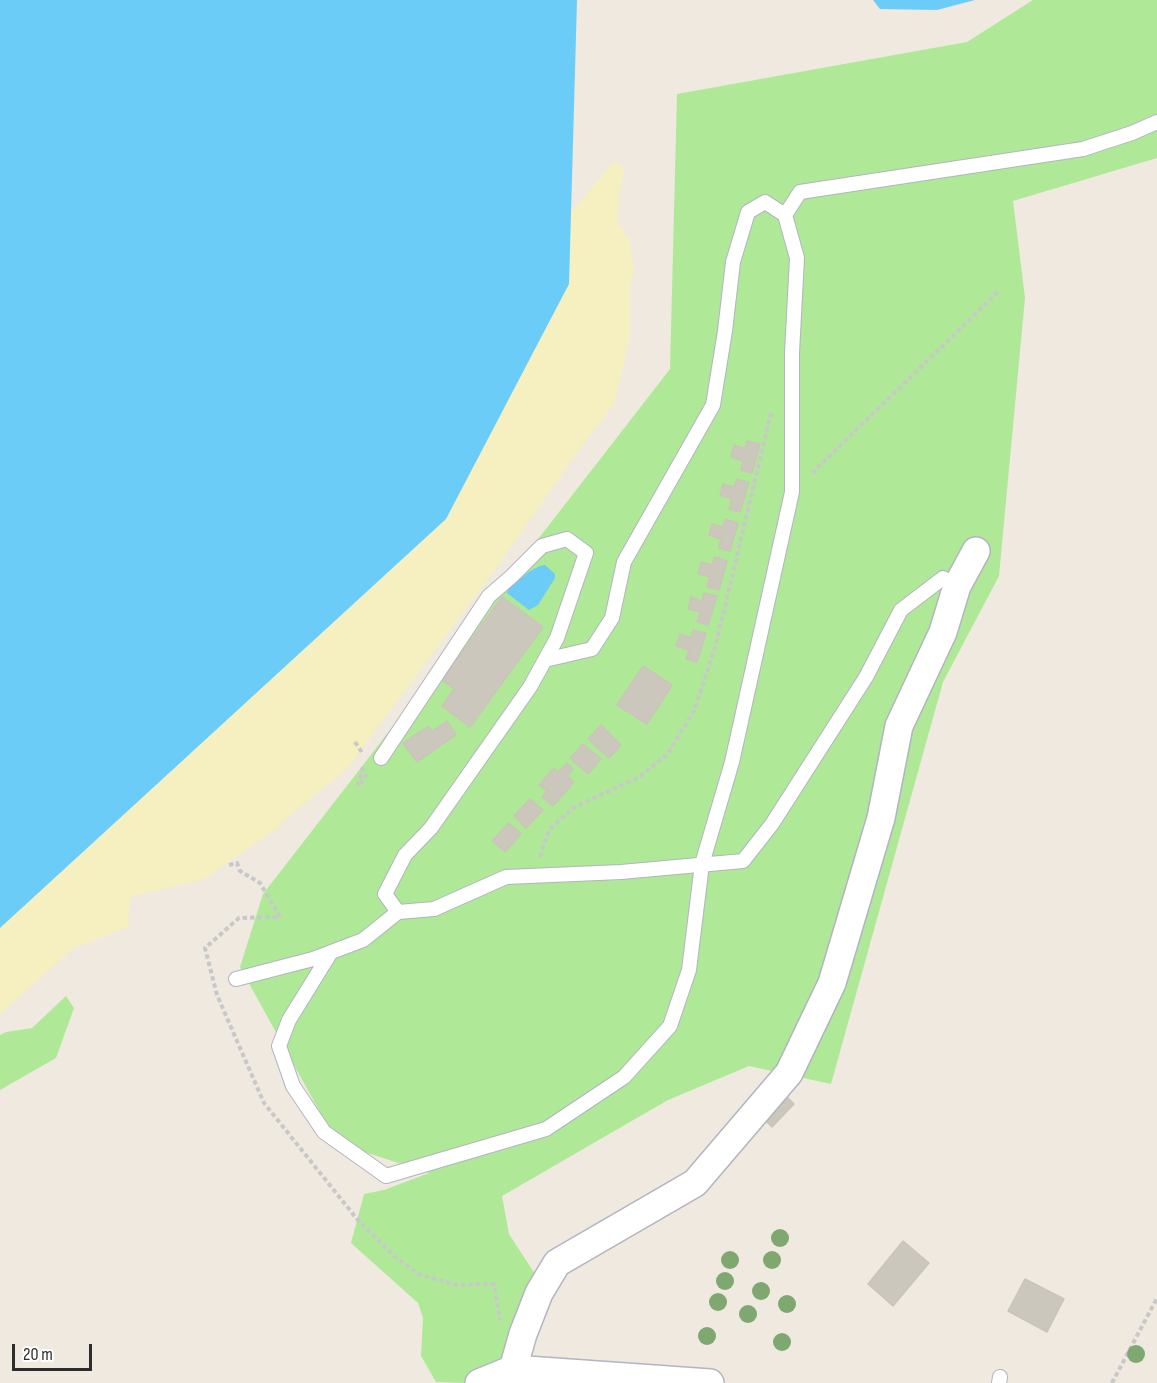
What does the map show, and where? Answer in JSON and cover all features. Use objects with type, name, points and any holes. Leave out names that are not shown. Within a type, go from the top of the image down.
[{"type":"street","points":[[519,1376],[523,1334],[539,1293],[557,1263],[695,1183],[789,1073],[831,983],[881,818],[899,726],[943,632],[957,586],[976,550]]},
{"type":"street","points":[[479,1383],[551,1370],[710,1383]]},
{"type":"lane","points":[[785,215],[800,192],[1083,149],[1157,122]]},
{"type":"lane","points":[[332,952],[289,1020],[279,1046],[293,1086],[324,1132],[386,1176],[546,1129],[624,1077],[670,1026],[689,970],[702,864],[732,762],[792,492],[792,353],[797,258],[785,215],[765,202],[748,212],[733,262],[713,405],[624,562],[612,618],[592,649],[545,660]]},
{"type":"lane","points":[[381,758],[489,596],[542,546],[567,540],[586,553],[557,638],[530,687],[431,828],[405,855],[385,894],[398,912]]},
{"type":"lane","points":[[236,979],[332,952],[363,940],[398,912],[434,909],[506,878],[621,872],[743,861],[772,824],[866,677],[901,610],[943,578],[957,586]]},
{"type":"path","points":[[792,492],[998,292]]},
{"type":"path","points":[[534,876],[549,830],[573,808],[639,777],[668,755],[694,711],[715,648],[773,407]]},
{"type":"path","points":[[1112,1383],[1157,1298]]},
{"type":"green space","points":[[1033,0],[1157,0],[1157,158],[1013,201],[1025,298],[999,576],[943,682],[831,1084],[749,1066],[668,1100],[502,1196],[509,1234],[535,1274],[503,1364],[468,1383],[436,1382],[421,1356],[423,1318],[418,1303],[351,1243],[364,1194],[384,1190],[429,1173],[337,1143],[240,967],[263,894],[670,369],[677,94],[967,42]]},
{"type":"green space","points":[[66,996],[74,1008],[56,1058],[0,1090],[0,1035],[32,1028]]},
{"type":"sand","points":[[615,160],[624,171],[619,195],[618,224],[629,239],[634,272],[630,284],[630,338],[614,404],[578,451],[494,571],[346,770],[292,813],[275,830],[204,879],[130,897],[128,927],[72,949],[0,1014],[0,928],[183,761],[253,691],[315,640],[446,519],[569,284],[571,213]]},
{"type":"water","points":[[0,0],[577,0],[569,284],[446,519],[0,928]]},
{"type":"water","points":[[873,0],[975,0],[937,10],[880,9]]},
{"type":"water","points":[[545,565],[555,574],[555,578],[538,605],[529,610],[507,593],[508,589],[530,571]]},
{"type":"building","points":[[747,441],[760,444],[752,473],[741,470],[743,461],[731,457],[734,445],[745,449]]},
{"type":"building","points":[[737,479],[749,483],[740,512],[729,509],[732,499],[720,495],[723,484],[734,487]]},
{"type":"building","points":[[725,519],[738,523],[730,551],[719,548],[721,539],[709,535],[712,524],[723,527]]},
{"type":"building","points":[[715,557],[727,561],[719,590],[707,587],[710,577],[698,574],[701,562],[712,565]]},
{"type":"building","points":[[704,593],[717,596],[708,625],[697,622],[700,612],[688,609],[691,597],[702,601]]},
{"type":"building","points":[[502,597],[543,627],[470,727],[442,706],[454,689],[442,680]]},
{"type":"building","points":[[693,630],[706,633],[697,662],[686,659],[689,650],[676,646],[680,634],[691,638]]},
{"type":"building","points":[[643,666],[672,685],[647,724],[617,705]]},
{"type":"building","points":[[447,721],[456,735],[417,762],[403,743],[428,726],[432,731]]},
{"type":"building","points":[[601,725],[621,745],[609,758],[588,739]]},
{"type":"building","points":[[583,744],[601,759],[588,774],[570,758]]},
{"type":"building","points":[[567,763],[573,769],[567,776],[574,782],[553,806],[542,797],[547,791],[539,785],[554,768],[558,772]]},
{"type":"building","points":[[530,799],[543,810],[526,828],[514,816]]},
{"type":"building","points":[[509,823],[521,834],[505,852],[492,841]]},
{"type":"building","points":[[785,1095],[794,1104],[772,1127],[763,1118]]},
{"type":"building","points":[[903,1241],[929,1263],[893,1306],[868,1284]]},
{"type":"building","points":[[1025,1279],[1064,1299],[1047,1332],[1008,1311]]}]
